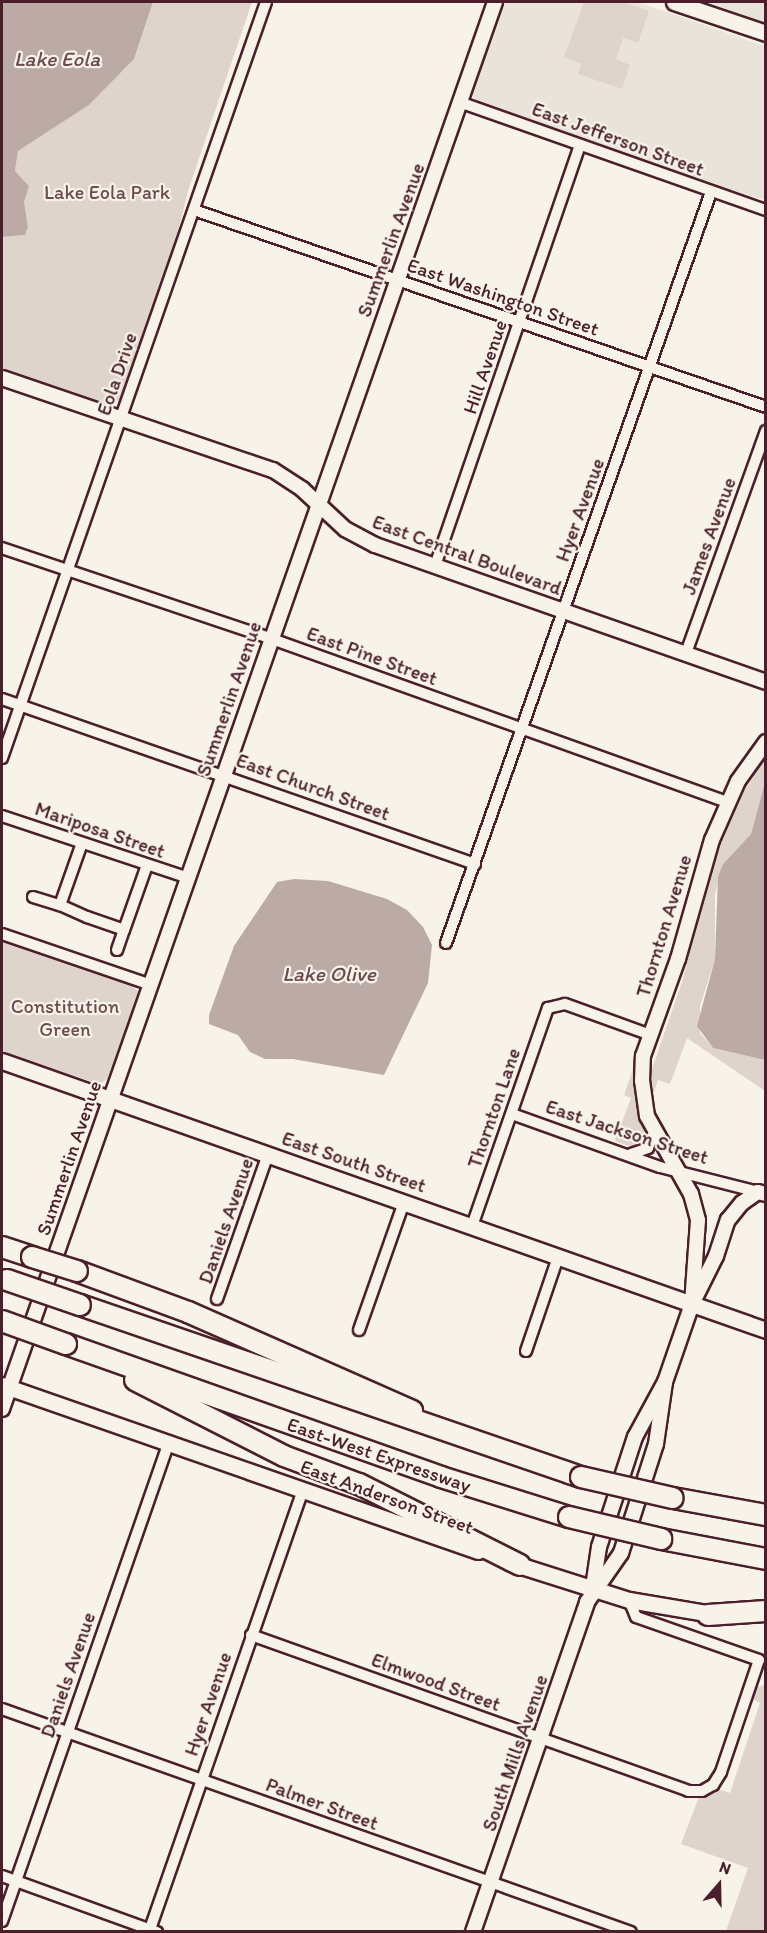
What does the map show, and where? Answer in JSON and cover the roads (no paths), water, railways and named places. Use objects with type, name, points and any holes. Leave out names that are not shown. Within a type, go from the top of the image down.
[{"type":"highway","points":[[2,1247],[77,1271],[188,1312],[389,1398],[465,1439]]},
{"type":"highway","points":[[4,1279],[581,1477],[673,1498],[765,1515]]},
{"type":"highway","name":"East-West Expressway","points":[[2,1321],[462,1484],[569,1517],[661,1539],[765,1559]]},
{"type":"highway","points":[[66,1344],[284,1456],[368,1489],[520,1565]]},
{"type":"highway","points":[[708,1615],[765,1611]]},
{"type":"main road","points":[[674,2],[765,33]]},
{"type":"main road","name":"East South Street","points":[[2,1061],[764,1329]]},
{"type":"main road","name":"East Anderson Street","points":[[5,1386],[520,1565],[629,1600],[708,1615],[765,1618]]},
{"type":"street","name":"Eola Drive","points":[[2,758],[266,2]]},
{"type":"street","name":"Summerlin Avenue","points":[[2,1409],[5,1386],[111,1099],[272,638],[316,504],[398,280],[495,2]]},
{"type":"street","name":"East Jefferson Street","points":[[459,102],[765,210]]},
{"type":"street","name":"Hill Avenue","points":[[435,566],[580,145]]},
{"type":"street","name":"Hyer Avenue","points":[[446,943],[711,192]]},
{"type":"street","name":"East Washington Street","points":[[194,210],[765,407]]},
{"type":"street","name":"East Central Boulevard","points":[[2,378],[273,470],[360,537],[435,566],[765,682]]},
{"type":"street","name":"James Avenue","points":[[686,653],[765,431]]},
{"type":"street","name":"East Pine Street","points":[[2,548],[272,638],[728,802]]},
{"type":"street","name":"East Church Street","points":[[2,699],[224,774],[475,864]]},
{"type":"street","name":"Thornton Avenue","points":[[692,1304],[699,1228],[691,1194],[654,1132],[642,1081],[648,1034],[671,981],[702,867],[728,802],[748,764],[765,742]]},
{"type":"street","name":"Mariposa Street","points":[[2,816],[188,878]]},
{"type":"street","points":[[60,905],[82,843]]},
{"type":"street","points":[[117,950],[147,865]]},
{"type":"street","points":[[33,897],[124,930]]},
{"type":"street","points":[[2,934],[151,985]]},
{"type":"street","name":"Thornton Lane","points":[[472,1226],[545,1014],[553,1005],[565,1004],[648,1034]]},
{"type":"street","name":"East Jackson Street","points":[[512,1114],[678,1171],[762,1193]]},
{"type":"street","points":[[622,1152],[643,1153],[652,1143],[654,1132]]},
{"type":"street","name":"Daniels Avenue","points":[[218,1299],[268,1155]]},
{"type":"street","name":"South Mills Avenue","points":[[473,1932],[593,1588],[599,1547],[635,1437],[665,1382],[692,1304],[716,1256],[731,1214],[762,1193]]},
{"type":"street","points":[[359,1330],[404,1202]]},
{"type":"street","points":[[526,1351],[558,1257]]},
{"type":"street","name":"South Mills Avenue","points":[[593,1588],[621,1553],[656,1444],[665,1382]]},
{"type":"street","name":"Daniels Avenue","points":[[2,1921],[169,1442]]},
{"type":"street","name":"Hyer Avenue","points":[[152,1931],[201,1780],[303,1489]]},
{"type":"street","name":"Elmwood Street","points":[[251,1635],[688,1791],[711,1787],[721,1772],[759,1660],[636,1617],[629,1600]]},
{"type":"street","name":"Palmer Street","points":[[2,1709],[631,1932]]},
{"type":"street","points":[[2,1876],[152,1931]]},
{"type":"water","name":"Lake Eola","points":[[2,2],[153,2],[134,59],[89,105],[18,151],[15,171],[29,186],[24,202],[28,227],[25,235],[2,237]]},
{"type":"water","points":[[765,782],[765,1060],[713,1048],[697,1026],[715,959],[718,877],[723,864],[751,834]]},
{"type":"water","name":"Lake Olive","points":[[294,879],[328,881],[387,899],[407,910],[423,927],[432,945],[428,983],[384,1075],[293,1059],[265,1059],[250,1052],[238,1035],[209,1024],[209,1015],[234,946],[277,882]]},
{"type":"park label","name":"Lake Eola Park","points":[[107,192]]},
{"type":"park label","name":"Constitution Green","points":[[65,1018]]}]
